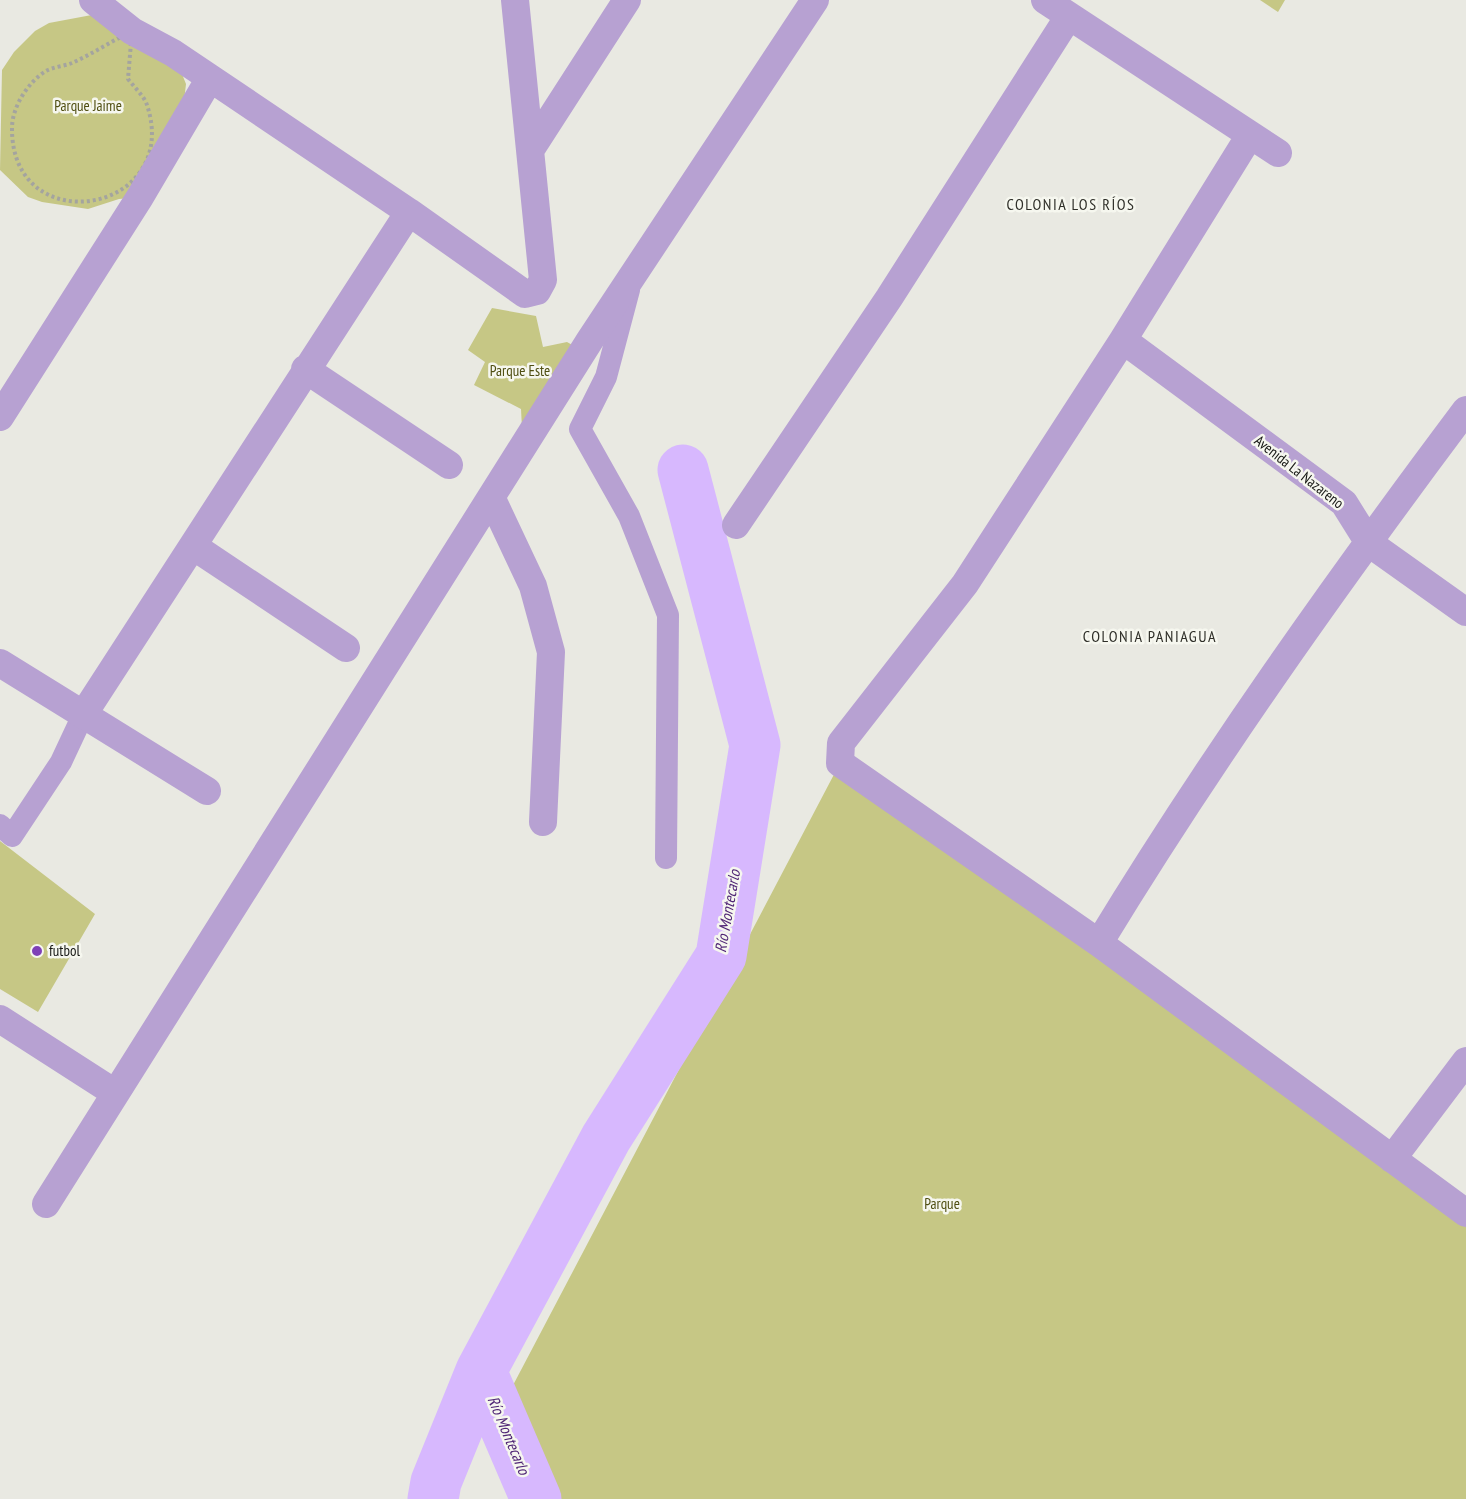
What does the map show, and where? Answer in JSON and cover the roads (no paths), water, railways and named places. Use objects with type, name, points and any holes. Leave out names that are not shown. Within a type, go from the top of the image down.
[{"type":"street","points":[[93,0],[132,30],[161,45],[525,294],[537,291],[543,280],[515,0]]},
{"type":"street","points":[[531,149],[627,0]]},
{"type":"street","points":[[46,1204],[633,274],[815,0]]},
{"type":"street","points":[[1045,0],[1278,153]]},
{"type":"street","points":[[736,525],[889,298],[1069,16]]},
{"type":"street","points":[[0,417],[140,197],[210,78]]},
{"type":"street","points":[[1250,135],[1123,340],[965,584],[841,743],[840,763],[1099,943],[1466,1213]]},
{"type":"street","points":[[0,825],[12,836],[61,762],[83,715],[408,212]]},
{"type":"street","points":[[633,274],[606,377],[580,429],[629,516],[668,615],[666,858]]},
{"type":"street","name":"Avenida La Nazareno","points":[[1123,340],[1344,504],[1369,543],[1466,612]]},
{"type":"street","points":[[305,369],[449,465]]},
{"type":"street","points":[[1099,943],[1145,867],[1369,543],[1466,410]]},
{"type":"street","points":[[492,499],[533,586],[551,652],[543,822]]},
{"type":"street","points":[[192,546],[346,648]]},
{"type":"street","points":[[0,663],[207,791]]},
{"type":"street","points":[[0,1019],[115,1094]]},
{"type":"street","points":[[1392,1159],[1466,1061]]},
{"type":"waterway","name":"Río Montecarlo","points":[[536,1499],[481,1371],[606,1138],[721,956],[755,745],[683,470]]},
{"type":"waterway","name":"Río Montecarlo","points":[[433,1499],[436,1482],[481,1371]]},
{"type":"place","name":"futbol","points":[[37,951]]},
{"type":"district","name":"COLONIA LOS RÍOS","points":[[1071,204]]},
{"type":"district","name":"COLONIA PANIAGUA","points":[[1150,636]]},
{"type":"park label","name":"Parque Jaime","points":[[88,106]]},
{"type":"park label","name":"Parque Este","points":[[520,371]]},
{"type":"park label","name":"Parque","points":[[942,1204]]}]
